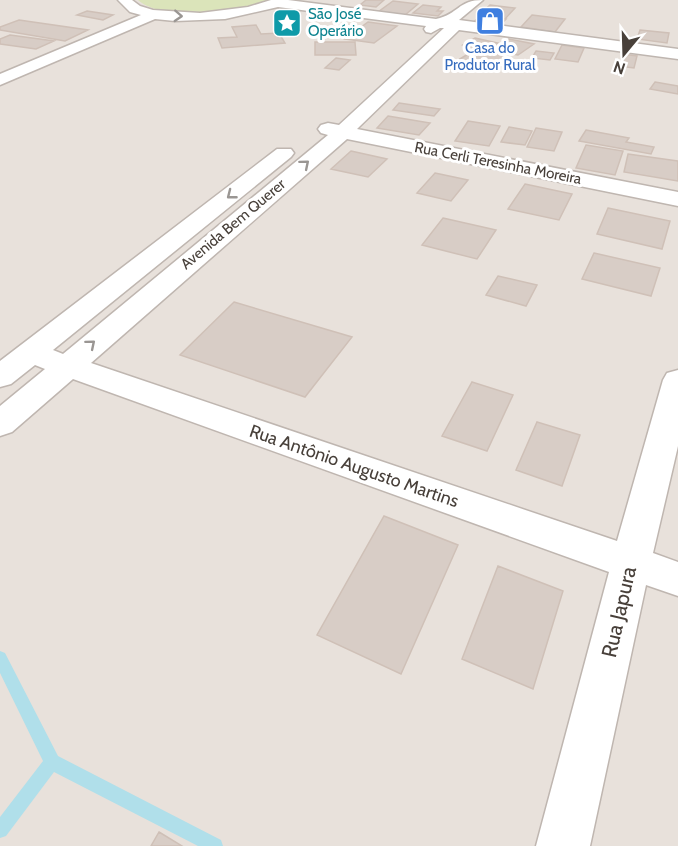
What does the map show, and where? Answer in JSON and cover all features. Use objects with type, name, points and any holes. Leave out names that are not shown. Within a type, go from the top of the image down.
[{"type":"street","points":[[124,0],[134,9],[155,14],[189,17],[221,16],[257,10],[280,1],[678,54]]},
{"type":"street","name":"Avenida Bem Querer","points":[[0,377],[477,0]]},
{"type":"street","points":[[0,80],[155,14]]},
{"type":"street","name":"Avenida Bem Querer","points":[[0,424],[65,366],[343,132],[448,22]]},
{"type":"street","name":"Rua Cerli Teresinha Moreira","points":[[318,127],[678,199]]},
{"type":"street","name":"Rua Antônio Augusto Martins","points":[[30,353],[678,579]]},
{"type":"street","name":"Rua Japura","points":[[563,846],[631,562],[678,380]]},
{"type":"shaded area","points":[[0,0],[678,0],[678,846],[0,846]]},
{"type":"green space","points":[[138,0],[270,0],[241,9],[202,14],[165,11],[150,7]]},
{"type":"building","points":[[366,0],[384,0],[376,7],[360,5]]},
{"type":"building","points":[[393,1],[418,4],[405,15],[378,12]]},
{"type":"building","points":[[423,5],[441,7],[437,11],[443,11],[438,16],[413,13]]},
{"type":"building","points":[[490,5],[515,8],[505,19],[479,15]]},
{"type":"building","points":[[87,11],[113,15],[103,20],[77,15]]},
{"type":"building","points":[[532,15],[565,19],[555,32],[521,27]]},
{"type":"building","name":"Casa do Produtor Rural","points":[[480,16],[506,19],[499,26],[473,23]]},
{"type":"building","points":[[19,20],[88,30],[65,41],[0,30],[0,27]]},
{"type":"building","points":[[368,22],[397,26],[374,43],[345,39]]},
{"type":"building","points":[[256,25],[261,34],[279,33],[285,43],[222,48],[218,38],[237,37],[232,27]]},
{"type":"building","points":[[640,30],[669,33],[667,43],[637,39]]},
{"type":"building","points":[[10,35],[54,41],[36,49],[0,44],[0,39]]},
{"type":"building","points":[[475,38],[502,44],[509,39],[534,44],[518,55],[507,53],[503,56],[511,58],[504,63],[491,60],[481,67],[455,62],[478,48],[463,45]]},
{"type":"building","points":[[315,42],[355,42],[356,55],[315,55]]},
{"type":"building","points":[[562,45],[584,48],[578,62],[555,59]]},
{"type":"building","points":[[536,51],[554,53],[550,60],[532,58]]},
{"type":"building","points":[[622,54],[637,56],[634,68],[619,66]]},
{"type":"building","points":[[336,58],[350,60],[339,70],[325,68]]},
{"type":"building","points":[[655,82],[678,86],[678,94],[650,89]]},
{"type":"building","points":[[399,103],[440,109],[434,116],[393,110]]},
{"type":"building","points":[[388,116],[430,123],[419,135],[377,128]]},
{"type":"building","points":[[468,121],[500,126],[489,146],[455,141]]},
{"type":"building","points":[[509,127],[532,131],[525,145],[501,142]]},
{"type":"building","points":[[536,128],[562,132],[554,151],[527,147]]},
{"type":"building","points":[[586,130],[629,138],[626,142],[654,147],[651,154],[579,141]]},
{"type":"building","points":[[586,145],[623,151],[615,175],[576,168]]},
{"type":"building","points":[[351,151],[387,159],[368,177],[331,169]]},
{"type":"building","points":[[628,154],[678,161],[678,181],[624,172]]},
{"type":"building","points":[[435,173],[468,180],[451,201],[417,193]]},
{"type":"building","points":[[525,184],[572,194],[559,220],[508,209]]},
{"type":"building","points":[[608,208],[670,221],[662,249],[597,234]]},
{"type":"building","points":[[443,218],[496,230],[477,259],[422,245]]},
{"type":"building","points":[[594,253],[660,268],[651,296],[582,279]]},
{"type":"building","points":[[498,276],[537,285],[526,306],[486,295]]},
{"type":"building","points":[[234,302],[352,337],[305,397],[180,355]]},
{"type":"building","points":[[472,382],[513,395],[487,451],[442,436]]},
{"type":"building","points":[[537,422],[580,435],[562,486],[516,470]]},
{"type":"building","points":[[384,516],[458,545],[401,674],[317,635]]},
{"type":"building","points":[[498,566],[563,591],[533,689],[462,659]]},
{"type":"building","points":[[159,832],[182,846],[151,846]]},
{"type":"waterway","points":[[0,658],[52,762]]},
{"type":"waterway","points":[[0,830],[52,762]]},
{"type":"waterway","points":[[52,762],[215,846]]},
{"type":"place","name":"Casa do Produtor Rural","points":[[490,21]]},
{"type":"place","name":"São José Operário","points":[[287,23]]}]
